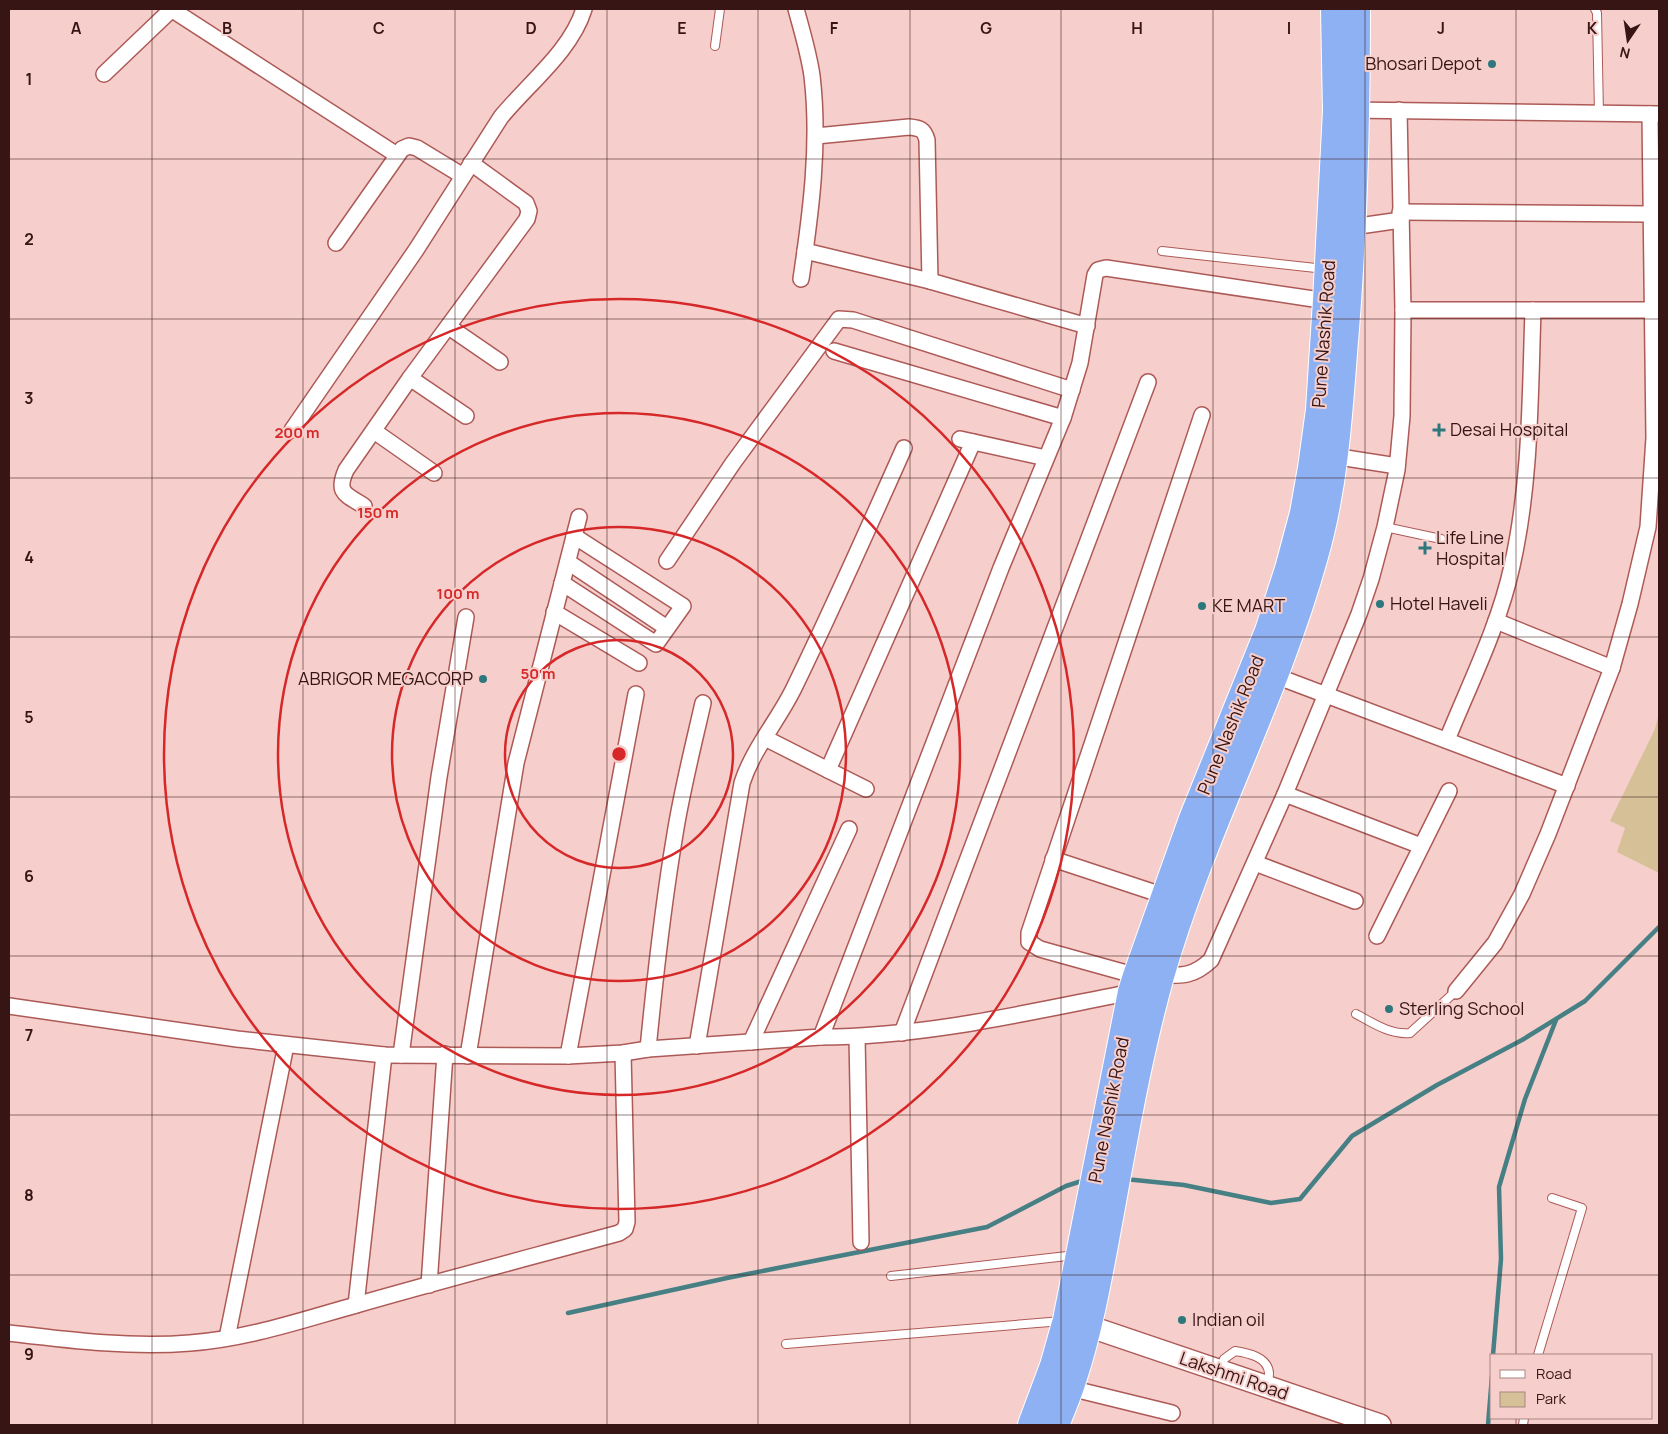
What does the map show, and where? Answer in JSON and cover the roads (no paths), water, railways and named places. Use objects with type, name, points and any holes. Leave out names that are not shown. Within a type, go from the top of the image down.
[{"type":"highway","name":"Pune Nashik Road","points":[[1055,1425],[1070,1388],[1078,1323],[1080,1255],[1143,981],[1165,896],[1193,820],[1304,591],[1316,552],[1329,489],[1347,307],[1352,227],[1346,110],[1336,9]]},
{"type":"highway","name":"Pune Nashik Road","points":[[1032,1425],[1054,1366],[1078,1323],[1144,1036],[1143,981],[1178,920],[1223,799],[1264,672],[1304,513],[1320,410],[1329,270],[1356,9]]},
{"type":"main road","name":"Lakshmi Road","points":[[1078,1323],[1380,1425]]},
{"type":"street","points":[[104,74],[171,9],[397,155]]},
{"type":"street","points":[[292,430],[416,250],[501,117],[573,34],[584,9]]},
{"type":"street","points":[[796,9],[812,74],[816,136],[801,279]]},
{"type":"street","points":[[1346,110],[1655,114],[1651,214],[1654,438],[1653,528],[1612,668],[1548,834],[1522,894],[1495,943],[1456,991]]},
{"type":"street","points":[[9,1006],[236,1039],[384,1055],[568,1056],[821,1037],[857,1037],[958,1026],[1143,981],[1184,976],[1202,969],[1211,960],[1285,794],[1359,614],[1372,579],[1385,527],[1398,466],[1402,416],[1403,310],[1399,110]]},
{"type":"street","points":[[816,136],[909,127],[919,128],[924,132],[927,140],[930,281]]},
{"type":"street","points":[[336,243],[402,149],[409,146],[417,148],[463,176]]},
{"type":"street","points":[[364,506],[344,493],[341,482],[346,470],[410,378],[527,219],[529,211],[526,203],[471,163]]},
{"type":"street","points":[[1352,227],[1401,216],[1651,214]]},
{"type":"street","points":[[805,251],[930,281],[1087,326]]},
{"type":"street","points":[[821,1037],[995,585],[1063,418],[1080,364],[1094,275],[1098,270],[1106,268],[1327,301]]},
{"type":"street","points":[[1403,310],[1653,310]]},
{"type":"street","points":[[1446,740],[1496,621],[1512,568],[1522,516],[1528,456],[1533,310]]},
{"type":"street","points":[[667,561],[733,462],[839,319],[853,320],[1072,390]]},
{"type":"street","points":[[449,327],[500,362]]},
{"type":"street","points":[[834,351],[1063,418]]},
{"type":"street","points":[[410,378],[466,416]]},
{"type":"street","points":[[902,1033],[1148,382]]},
{"type":"street","points":[[1143,981],[1040,949],[1029,942],[1029,933],[1202,415]]},
{"type":"street","points":[[374,431],[434,473]]},
{"type":"street","points":[[828,770],[966,441],[1046,458]]},
{"type":"street","points":[[697,1046],[742,783],[748,765],[789,698],[819,637],[904,448]]},
{"type":"street","points":[[1333,456],[1398,466]]},
{"type":"street","points":[[468,1056],[516,763],[579,517]]},
{"type":"street","points":[[562,583],[656,644],[683,606],[574,536]]},
{"type":"street","points":[[568,562],[667,628]]},
{"type":"street","points":[[554,612],[639,663]]},
{"type":"street","points":[[401,1055],[439,777],[466,617]]},
{"type":"street","points":[[1496,621],[1612,668]]},
{"type":"street","points":[[1264,672],[1567,786]]},
{"type":"street","points":[[568,1056],[636,694]]},
{"type":"street","points":[[648,1049],[659,945],[674,841],[703,703]]},
{"type":"street","points":[[765,738],[866,789]]},
{"type":"street","points":[[1377,936],[1449,791]]},
{"type":"street","points":[[1285,794],[1421,846]]},
{"type":"street","points":[[752,1042],[849,829]]},
{"type":"street","points":[[1054,858],[1165,896]]},
{"type":"street","points":[[1255,863],[1354,902]]},
{"type":"street","points":[[857,1037],[861,1242]]},
{"type":"street","points":[[227,1338],[286,1044]]},
{"type":"street","points":[[9,1333],[79,1341],[158,1344],[191,1343],[227,1338],[304,1320],[619,1233],[625,1228],[627,1222],[623,1053]]},
{"type":"street","points":[[429,1285],[445,1054]]},
{"type":"street","points":[[356,1305],[384,1055]]},
{"type":"street","points":[[1070,1388],[1172,1412]]},
{"type":"lane","points":[[715,46],[720,9]]},
{"type":"lane","points":[[1595,9],[1597,13],[1599,114]]},
{"type":"lane","points":[[1162,251],[1329,270]]},
{"type":"lane","points":[[1385,527],[1442,539]]},
{"type":"lane","points":[[1356,1014],[1391,1032],[1400,1034],[1410,1033],[1456,991]]},
{"type":"lane","points":[[1538,1354],[1582,1208],[1552,1198]]},
{"type":"lane","points":[[891,1276],[1080,1255]]},
{"type":"lane","points":[[786,1344],[1078,1323]]},
{"type":"waterway","points":[[1125,1179],[1184,1185],[1271,1203],[1300,1199],[1352,1136],[1437,1085],[1522,1040],[1585,1001],[1659,927]]},
{"type":"waterway","points":[[1493,1354],[1501,1259],[1499,1187],[1525,1099],[1556,1020]]},
{"type":"waterway","points":[[568,1313],[727,1278],[987,1227],[1066,1186],[1085,1180]]},
{"type":"waterway","points":[[1488,1425],[1490,1400]]},
{"type":"place","name":"Bhosari Depot","points":[[1492,64]]},
{"type":"place","name":"Desai Hospital","points":[[1439,430]]},
{"type":"place","name":"Life Line Hospital","points":[[1425,548]]},
{"type":"place","name":"Hotel Haveli","points":[[1380,604]]},
{"type":"place","name":"KE MART","points":[[1202,606]]},
{"type":"place","name":"ABRIGOR MEGACORP","points":[[483,679]]},
{"type":"place","name":"Sterling School","points":[[1389,1009]]},
{"type":"place","name":"Indian oil","points":[[1182,1320]]}]
